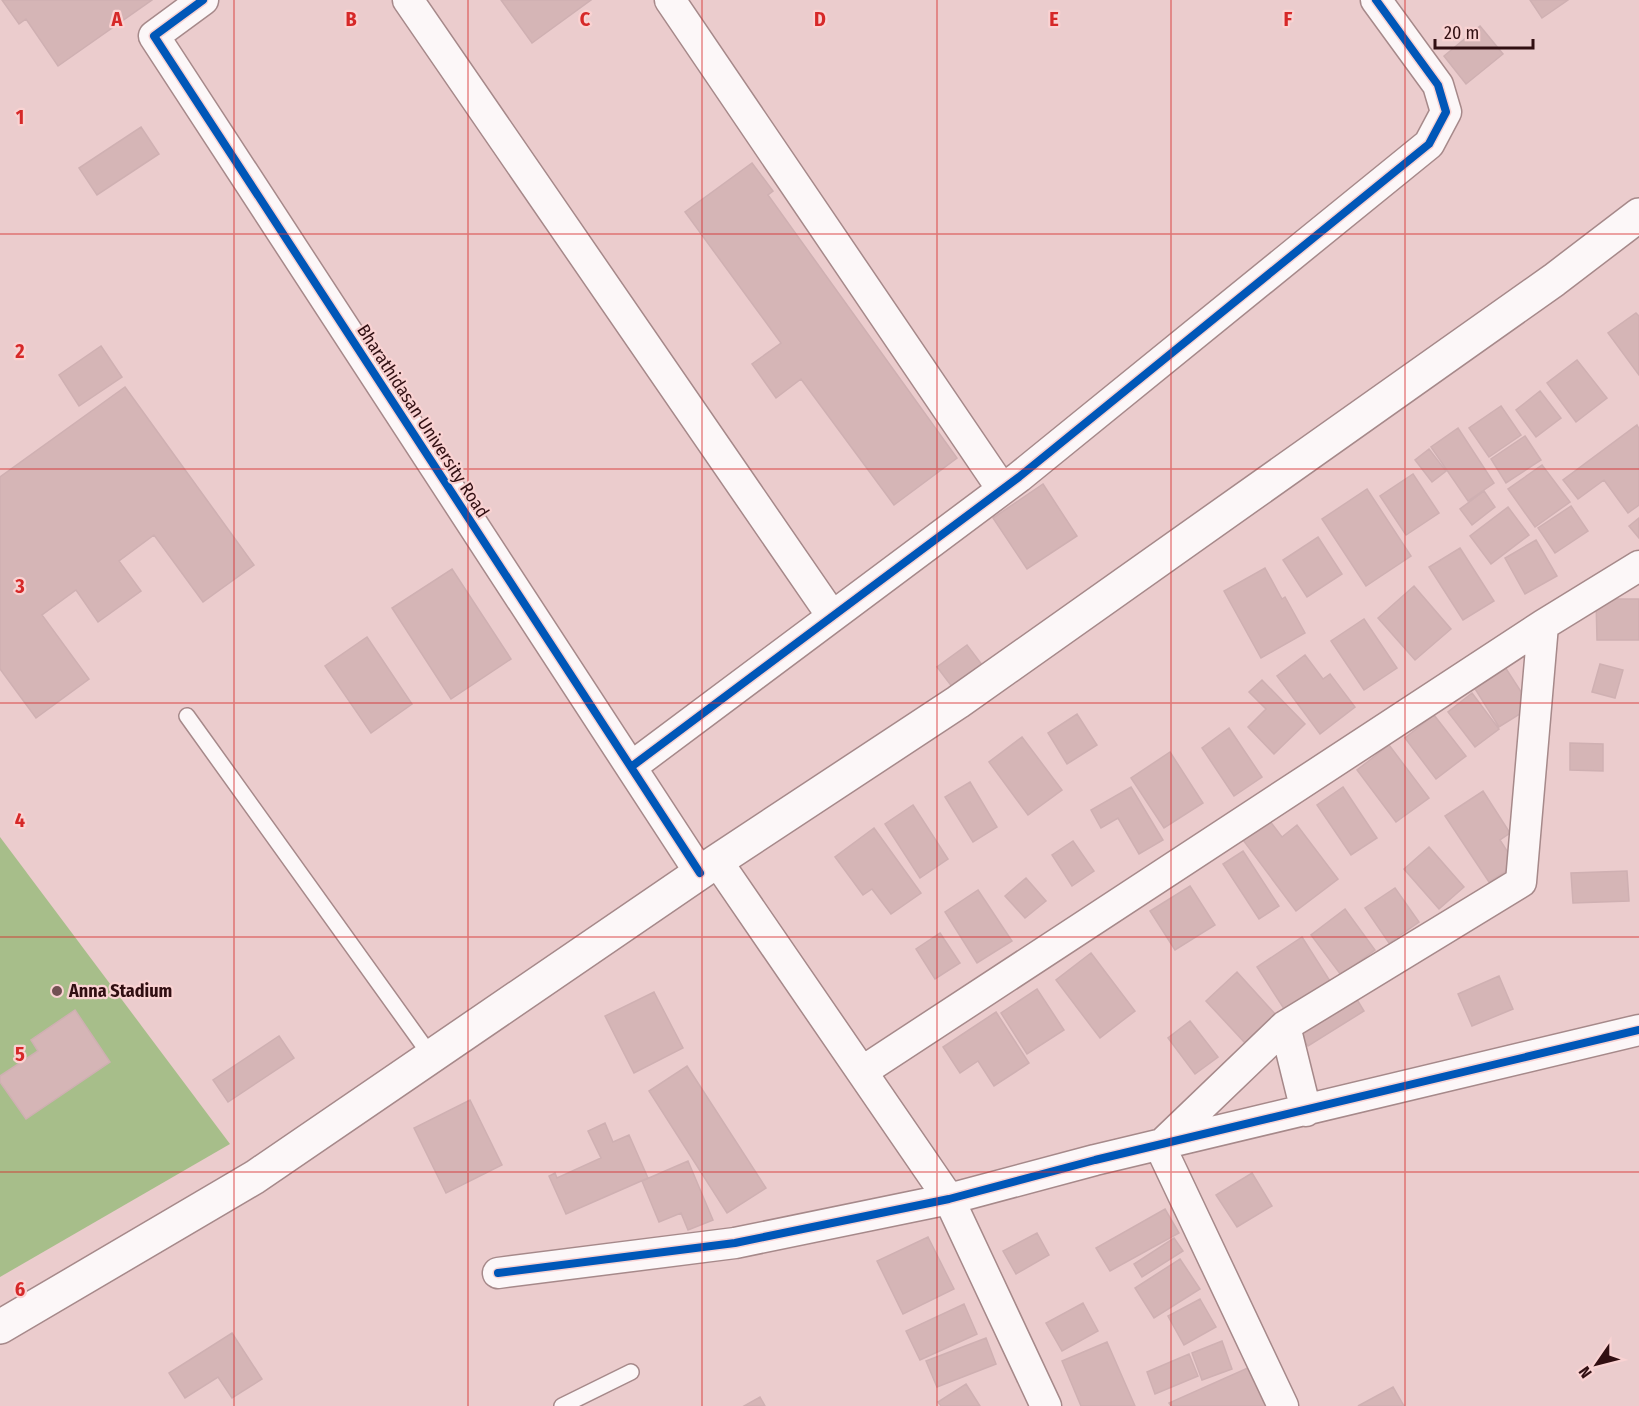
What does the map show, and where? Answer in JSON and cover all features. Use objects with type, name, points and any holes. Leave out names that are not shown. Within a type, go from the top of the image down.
[{"type":"main road","points":[[0,1327],[255,1177],[709,867],[958,702],[1564,273],[1639,215]]},
{"type":"main road","points":[[1564,273],[1639,241]]},
{"type":"street","name":"Bharathidasan University Road","points":[[203,0],[154,36],[630,767],[709,867],[862,1071],[949,1199],[1046,1406]]},
{"type":"street","points":[[408,0],[832,616]]},
{"type":"street","points":[[670,0],[1002,489]]},
{"type":"street","points":[[630,767],[1002,489],[1429,144],[1446,112],[1438,84],[1376,0]]},
{"type":"street","points":[[862,1071],[1543,625],[1639,566]]},
{"type":"street","points":[[1160,1146],[1285,1026],[1521,882],[1543,625]]},
{"type":"street","points":[[1285,1026],[1306,1111]]},
{"type":"street","points":[[498,1273],[735,1243],[949,1199],[1095,1160],[1639,1030]]},
{"type":"street","points":[[1160,1146],[1283,1406]]},
{"type":"lane","points":[[187,716],[432,1056]]},
{"type":"lane","points":[[562,1406],[631,1372]]},
{"type":"green space","name":"Anna Stadium","points":[[0,837],[230,1144],[0,1277]]},
{"type":"building","points":[[2,0],[152,0],[58,66],[26,19],[19,24]]},
{"type":"building","points":[[501,0],[591,0],[532,43]]},
{"type":"building","points":[[1530,0],[1568,0],[1542,18]]},
{"type":"building","points":[[1480,26],[1503,54],[1466,84],[1444,56]]},
{"type":"building","points":[[141,127],[159,154],[97,195],[79,168]]},
{"type":"building","points":[[752,163],[773,191],[768,195],[957,458],[894,505],[801,379],[776,398],[752,364],[781,343],[685,212]]},
{"type":"building","points":[[1636,313],[1639,316],[1639,375],[1608,333]]},
{"type":"building","points":[[101,346],[122,377],[79,406],[59,375]]},
{"type":"building","points":[[1577,360],[1607,398],[1576,422],[1547,383]]},
{"type":"building","points":[[125,387],[254,565],[203,602],[154,535],[119,561],[141,591],[98,622],[76,590],[42,615],[89,679],[36,718],[0,669],[0,477]]},
{"type":"building","points":[[1540,391],[1561,418],[1536,437],[1516,410]]},
{"type":"building","points":[[1501,406],[1521,435],[1489,457],[1469,428]]},
{"type":"building","points":[[1637,425],[1639,429],[1639,505],[1628,513],[1604,480],[1578,499],[1563,480]]},
{"type":"building","points":[[1458,428],[1494,483],[1468,501],[1431,447]]},
{"type":"building","points":[[1525,436],[1541,460],[1506,483],[1491,459]]},
{"type":"building","points":[[1429,449],[1446,471],[1432,482],[1415,460]]},
{"type":"building","points":[[1542,465],[1570,502],[1535,527],[1508,489]]},
{"type":"building","points":[[1413,474],[1439,513],[1406,535],[1380,496]]},
{"type":"building","points":[[1043,484],[1077,536],[1027,569],[993,518]]},
{"type":"building","points":[[1367,489],[1411,556],[1366,586],[1322,519]]},
{"type":"building","points":[[1484,491],[1495,507],[1472,525],[1460,509]]},
{"type":"building","points":[[1571,506],[1588,531],[1555,553],[1538,528]]},
{"type":"building","points":[[1508,507],[1529,535],[1491,564],[1470,536]]},
{"type":"building","points":[[1639,518],[1639,538],[1629,526]]},
{"type":"building","points":[[1318,537],[1342,574],[1307,597],[1283,560]]},
{"type":"building","points":[[1536,540],[1557,576],[1525,594],[1505,558]]},
{"type":"building","points":[[1460,548],[1494,601],[1463,620],[1429,567]]},
{"type":"building","points":[[1265,568],[1282,599],[1285,597],[1305,633],[1261,658],[1224,591]]},
{"type":"building","points":[[452,569],[511,659],[451,699],[392,608]]},
{"type":"building","points":[[1414,586],[1451,629],[1415,660],[1378,618]]},
{"type":"building","points":[[1596,599],[1639,599],[1639,640],[1597,640]]},
{"type":"building","points":[[1364,619],[1397,668],[1364,690],[1331,641]]},
{"type":"building","points":[[367,637],[412,704],[371,733],[325,666]]},
{"type":"building","points":[[967,645],[986,670],[956,692],[937,667]]},
{"type":"building","points":[[1305,655],[1323,679],[1330,674],[1355,707],[1320,734],[1277,676]]},
{"type":"building","points":[[1503,664],[1531,707],[1499,727],[1472,684]]},
{"type":"building","points":[[1600,664],[1623,670],[1615,698],[1592,692]]},
{"type":"building","points":[[1262,680],[1305,724],[1274,754],[1248,727],[1266,709],[1249,692]]},
{"type":"building","points":[[1472,693],[1499,729],[1475,747],[1448,712]]},
{"type":"building","points":[[1077,714],[1097,745],[1067,764],[1048,733]]},
{"type":"building","points":[[1434,715],[1466,756],[1436,779],[1405,738]]},
{"type":"building","points":[[1229,728],[1262,777],[1234,796],[1202,748]]},
{"type":"building","points":[[1022,737],[1062,790],[1028,815],[989,762]]},
{"type":"building","points":[[1570,743],[1603,744],[1603,771],[1570,770]]},
{"type":"building","points":[[1389,745],[1429,798],[1396,822],[1357,770]]},
{"type":"building","points":[[1170,752],[1203,803],[1164,828],[1131,778]]},
{"type":"building","points":[[970,782],[997,827],[973,842],[945,797]]},
{"type":"building","points":[[1131,787],[1163,840],[1139,854],[1118,818],[1101,828],[1091,810]]},
{"type":"building","points":[[1343,787],[1377,838],[1351,855],[1317,805]]},
{"type":"building","points":[[1483,791],[1510,833],[1500,840],[1516,865],[1489,882],[1445,816]]},
{"type":"building","points":[[913,805],[948,859],[920,878],[885,824]]},
{"type":"building","points":[[1269,820],[1282,837],[1297,825],[1338,879],[1296,911],[1243,840]]},
{"type":"building","points":[[874,828],[921,893],[891,914],[872,889],[863,895],[835,857]]},
{"type":"building","points":[[1073,841],[1094,871],[1072,886],[1052,855]]},
{"type":"building","points":[[1429,847],[1464,887],[1439,909],[1404,869]]},
{"type":"building","points":[[1243,851],[1279,906],[1259,919],[1223,864]]},
{"type":"building","points":[[1627,871],[1629,901],[1573,903],[1571,873]]},
{"type":"building","points":[[1026,878],[1046,901],[1025,918],[1005,896]]},
{"type":"building","points":[[1190,886],[1215,925],[1175,950],[1150,911]]},
{"type":"building","points":[[1395,888],[1419,922],[1389,943],[1365,908]]},
{"type":"building","points":[[978,890],[1012,941],[977,963],[945,912]]},
{"type":"building","points":[[1345,909],[1375,950],[1341,975],[1311,935]]},
{"type":"building","points":[[940,933],[960,963],[935,979],[916,949]]},
{"type":"building","points":[[1302,937],[1335,989],[1290,1018],[1257,967]]},
{"type":"building","points":[[1091,953],[1135,1011],[1100,1038],[1056,980]]},
{"type":"building","points":[[1237,972],[1276,1015],[1245,1043],[1206,1001]]},
{"type":"building","points":[[1499,976],[1513,1009],[1472,1026],[1458,994]]},
{"type":"building","points":[[1037,989],[1064,1030],[1027,1054],[1001,1013]]},
{"type":"building","points":[[654,992],[683,1048],[634,1073],[605,1016]]},
{"type":"building","points":[[1353,993],[1364,1011],[1308,1046],[1296,1028]]},
{"type":"building","points":[[75,1010],[110,1062],[26,1119],[0,1082],[0,1076],[38,1051],[31,1040]]},
{"type":"building","points":[[996,1012],[1029,1063],[994,1086],[978,1061],[960,1073],[943,1047]]},
{"type":"building","points":[[1190,1021],[1218,1057],[1195,1074],[1168,1038]]},
{"type":"building","points":[[279,1036],[294,1058],[228,1102],[213,1080]]},
{"type":"building","points":[[687,1066],[766,1188],[727,1213],[649,1091]]},
{"type":"building","points":[[470,1100],[502,1165],[446,1193],[414,1128]]},
{"type":"building","points":[[605,1123],[613,1142],[629,1135],[648,1178],[566,1214],[549,1176],[555,1173],[557,1178],[601,1158],[588,1131]]},
{"type":"building","points":[[688,1161],[713,1220],[688,1230],[681,1213],[659,1222],[642,1181]]},
{"type":"building","points":[[1252,1173],[1272,1206],[1237,1227],[1216,1195]]},
{"type":"building","points":[[1165,1209],[1179,1233],[1110,1271],[1096,1248]]},
{"type":"building","points":[[1037,1233],[1049,1255],[1016,1274],[1003,1251]]},
{"type":"building","points":[[928,1237],[954,1289],[903,1314],[877,1261]]},
{"type":"building","points":[[1174,1238],[1183,1251],[1142,1277],[1134,1264]]},
{"type":"building","points":[[1180,1259],[1200,1289],[1154,1318],[1135,1288]]},
{"type":"building","points":[[1200,1299],[1216,1327],[1184,1345],[1168,1316]]},
{"type":"building","points":[[1083,1303],[1098,1331],[1062,1351],[1046,1323]]},
{"type":"building","points":[[964,1304],[977,1334],[920,1360],[906,1331]]},
{"type":"building","points":[[232,1333],[262,1379],[232,1398],[218,1377],[185,1398],[169,1373]]},
{"type":"building","points":[[986,1338],[996,1364],[937,1387],[926,1361]]},
{"type":"building","points":[[1222,1341],[1232,1369],[1202,1380],[1192,1353]]},
{"type":"building","points":[[1107,1342],[1135,1406],[1081,1406],[1062,1361]]},
{"type":"building","points":[[1189,1354],[1198,1376],[1155,1394],[1147,1372]]},
{"type":"building","points":[[1250,1367],[1268,1406],[1171,1406],[1169,1403]]},
{"type":"building","points":[[966,1384],[980,1406],[941,1406],[938,1402]]},
{"type":"building","points":[[1393,1387],[1404,1406],[1358,1406]]},
{"type":"building","points":[[760,1397],[765,1406],[744,1406]]},
{"type":"cycle path","points":[[203,0],[154,36],[700,873]]},
{"type":"cycle path","points":[[631,767],[1019,477],[1429,144],[1446,112],[1438,85],[1376,0]]},
{"type":"cycle path","points":[[498,1273],[735,1243],[949,1199],[1095,1160],[1639,1030]]},
{"type":"place","name":"Anna Stadium","points":[[57,991]]}]
